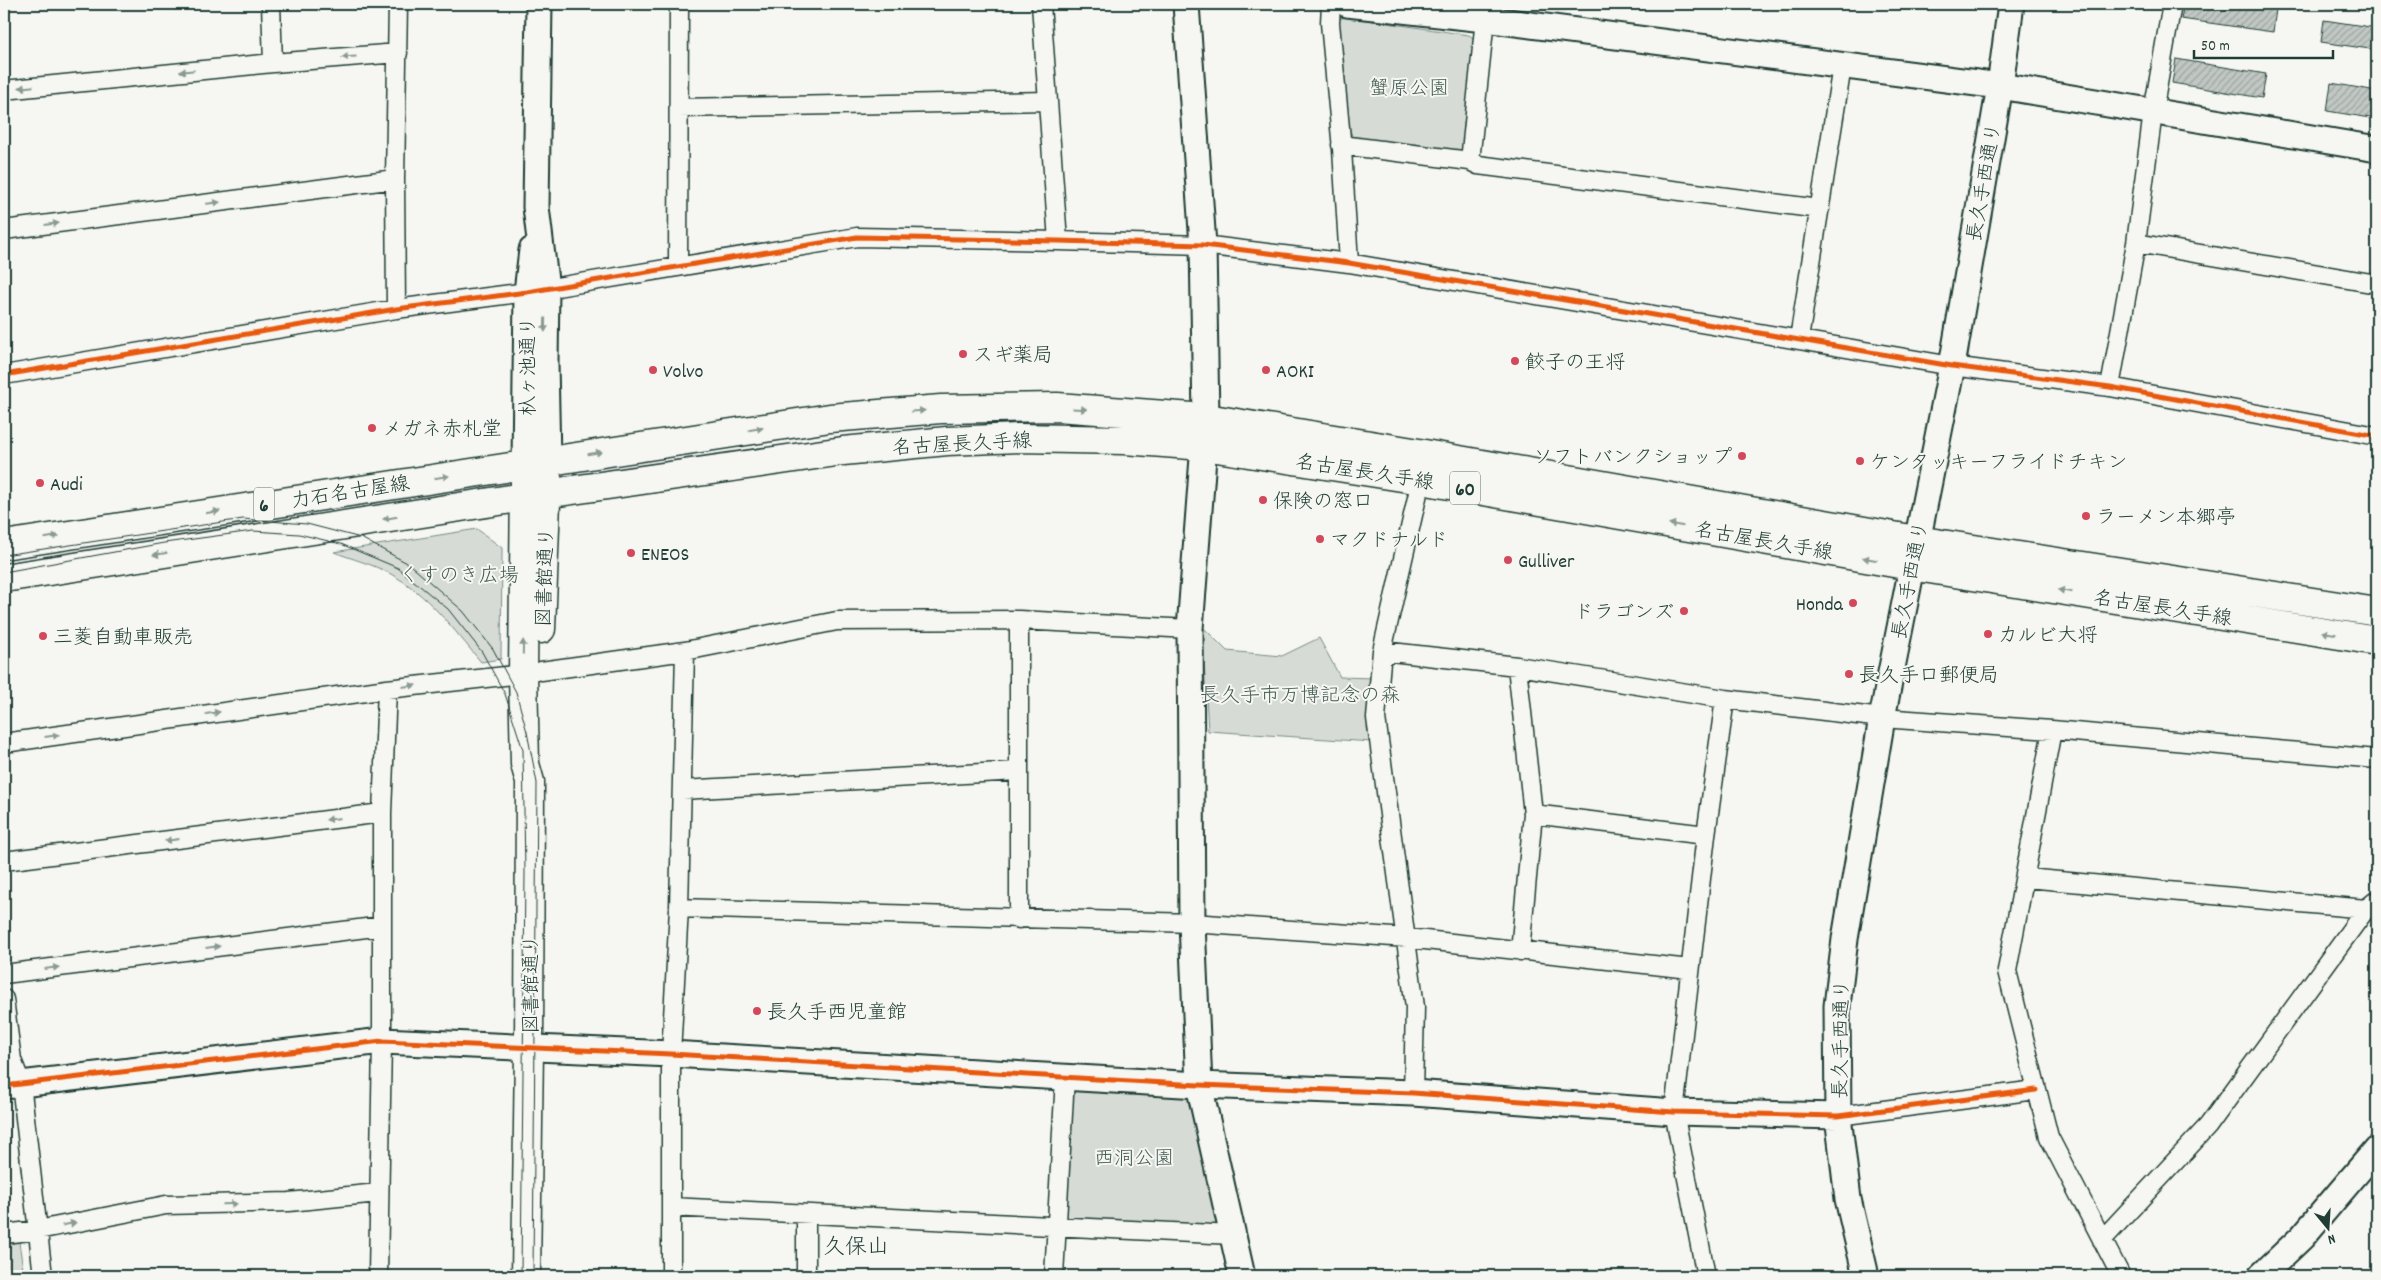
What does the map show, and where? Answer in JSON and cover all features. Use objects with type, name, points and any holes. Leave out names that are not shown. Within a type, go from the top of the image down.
[{"type":"main road","name":"名古屋長久手線","points":[[536,462],[830,418],[942,409],[1057,407],[1206,418],[1429,454],[1916,540],[2377,612]]},
{"type":"main road","name":"名古屋長久手線","points":[[536,496],[843,451],[947,441],[1019,438],[1105,439],[1204,446],[1421,480],[1911,566],[2377,641]]},
{"type":"main road","name":"図書館通り","points":[[526,1276],[530,1049],[530,782],[526,764],[532,672],[536,462]]},
{"type":"main road","name":"力石名古屋線","points":[[4,544],[536,462]]},
{"type":"main road","name":"力石名古屋線","points":[[4,578],[536,496]]},
{"type":"street","points":[[271,4],[272,63]]},
{"type":"street","points":[[396,309],[395,179],[398,4]]},
{"type":"street","name":"杁ヶ池通り","points":[[536,462],[536,207],[539,4]]},
{"type":"street","points":[[678,267],[679,4]]},
{"type":"street","points":[[1041,4],[1058,241]]},
{"type":"street","points":[[1186,4],[1203,245],[1206,418],[1190,629],[1192,923],[1199,1085],[1242,1276]]},
{"type":"street","points":[[1331,4],[1330,24],[1349,263]]},
{"type":"street","points":[[1347,4],[1484,12],[1842,66],[2000,86],[2377,149]]},
{"type":"street","name":"長久手西通り","points":[[1866,1276],[1848,1199],[1838,1116],[1837,1006],[1845,939],[1882,718],[1952,366],[2000,86],[2011,4]]},
{"type":"street","points":[[2110,387],[2136,243],[2153,112],[2172,4]]},
{"type":"street","points":[[1470,161],[1484,12]]},
{"type":"street","points":[[4,90],[272,63],[398,53]]},
{"type":"street","points":[[1799,339],[1842,66]]},
{"type":"street","points":[[679,108],[1048,101]]},
{"type":"street","points":[[1341,145],[1470,161],[1478,165],[1820,209]]},
{"type":"street","points":[[4,230],[395,179]]},
{"type":"street","points":[[4,375],[396,309],[537,290],[858,237],[1058,241],[1203,245],[1349,263],[1952,366],[2110,387],[2377,436]]},
{"type":"street","points":[[2136,243],[2377,284]]},
{"type":"street","points":[[1413,1093],[1415,1007],[1376,718],[1382,651],[1421,480]]},
{"type":"street","points":[[4,743],[387,689],[532,672],[685,650],[837,621],[1020,620],[1190,629]]},
{"type":"street","points":[[1019,920],[1020,620]]},
{"type":"street","points":[[671,1276],[671,1054],[679,908],[685,650]]},
{"type":"street","points":[[1382,651],[1516,666],[1725,699],[1882,718],[2052,730],[2377,759]]},
{"type":"street","points":[[1516,666],[1533,814],[1520,951]]},
{"type":"street","points":[[378,1276],[382,1041],[382,813],[387,689]]},
{"type":"street","points":[[1706,1276],[1674,1112],[1706,836],[1725,699]]},
{"type":"street","points":[[2052,730],[2008,971],[2049,1137],[2121,1276]]},
{"type":"street","points":[[682,790],[1018,771]]},
{"type":"street","points":[[4,861],[382,813]]},
{"type":"street","points":[[1533,814],[1706,836]]},
{"type":"street","points":[[2026,878],[2372,904]]},
{"type":"street","points":[[2102,1240],[2208,1126],[2372,904]]},
{"type":"street","points":[[679,908],[1019,920],[1192,923],[1407,938],[1690,969]]},
{"type":"street","points":[[4,974],[382,926]]},
{"type":"street","points":[[4,998],[12,1060],[12,1085],[38,1230],[43,1276]]},
{"type":"street","points":[[12,1085],[382,1041],[671,1054],[1199,1085],[1413,1093],[1674,1112],[1838,1116],[2036,1090]]},
{"type":"street","points":[[1054,1276],[1065,1077]]},
{"type":"street","points":[[2260,1276],[2302,1237],[2377,1148]]},
{"type":"street","points":[[4,1234],[38,1230],[166,1205],[289,1202],[378,1193]]},
{"type":"street","points":[[671,1207],[1056,1228],[1233,1235]]},
{"type":"street","points":[[806,1215],[806,1276]]},
{"type":"green space","name":"蟹原公園","points":[[1345,17],[1469,35],[1475,39],[1464,155],[1353,139],[1349,127],[1338,20]]},
{"type":"green space","name":"くすのき広場","points":[[477,529],[502,548],[501,659],[481,662],[439,613],[403,581],[369,564],[334,552]]},
{"type":"green space","name":"長久手市万博記念の森","points":[[1202,626],[1227,651],[1282,656],[1319,638],[1340,677],[1374,678],[1372,742],[1208,731]]},
{"type":"green space","name":"西洞公園","points":[[1067,1084],[1192,1092],[1224,1228],[1063,1223]]},
{"type":"green space","points":[[19,1242],[24,1276],[4,1276],[4,1244]]},
{"type":"building","points":[[2184,4],[2240,4],[2276,9],[2273,32],[2181,19]]},
{"type":"building","points":[[2324,20],[2377,28],[2377,50],[2321,42]]},
{"type":"building","points":[[2176,59],[2266,74],[2262,98],[2172,83]]},
{"type":"building","points":[[2331,83],[2377,91],[2377,119],[2327,111]]},
{"type":"tram line","points":[[4,555],[243,519],[307,524],[361,538],[409,564],[463,611],[493,649],[516,692],[527,732],[537,783],[533,1276]]},
{"type":"tram line","points":[[4,572],[164,543],[253,531],[299,534],[341,544],[398,568],[448,609],[482,652],[505,694],[523,750],[525,872],[521,1276]]},
{"type":"cycle path","points":[[4,375],[396,309],[527,292],[857,237],[1058,241],[1203,245],[1349,263],[1952,366],[2110,387],[2377,436]]},
{"type":"cycle path","points":[[4,1086],[382,1041],[671,1054],[1199,1085],[1413,1093],[1674,1112],[1838,1116],[2036,1090]]},
{"type":"place","name":"スギ薬局","points":[[963,354]]},
{"type":"place","name":"餃子の王将","points":[[1515,361]]},
{"type":"place","name":"Volvo","points":[[653,370]]},
{"type":"place","name":"AOKI","points":[[1266,370]]},
{"type":"place","name":"メガネ赤札堂","points":[[372,428]]},
{"type":"place","name":"ソフトバンクショップ","points":[[1742,456]]},
{"type":"place","name":"ケンタッキーフライドチキン","points":[[1860,461]]},
{"type":"place","name":"Audi","points":[[40,483]]},
{"type":"place","name":"保険の窓口","points":[[1263,500]]},
{"type":"place","name":"ラーメン本郷亭","points":[[2086,516]]},
{"type":"place","name":"マクドナルド","points":[[1320,539]]},
{"type":"place","name":"ENEOS","points":[[631,553]]},
{"type":"place","name":"Gulliver","points":[[1508,560]]},
{"type":"place","name":"Honda","points":[[1853,603]]},
{"type":"place","name":"ドラゴンズ","points":[[1684,611]]},
{"type":"place","name":"カルビ大将","points":[[1988,634]]},
{"type":"place","name":"三菱自動車販売","points":[[43,636]]},
{"type":"place","name":"長久手口郵便局","points":[[1849,674]]},
{"type":"place","name":"長久手西児童館","points":[[757,1011]]},
{"type":"district","name":"久保山","points":[[856,1245]]}]
